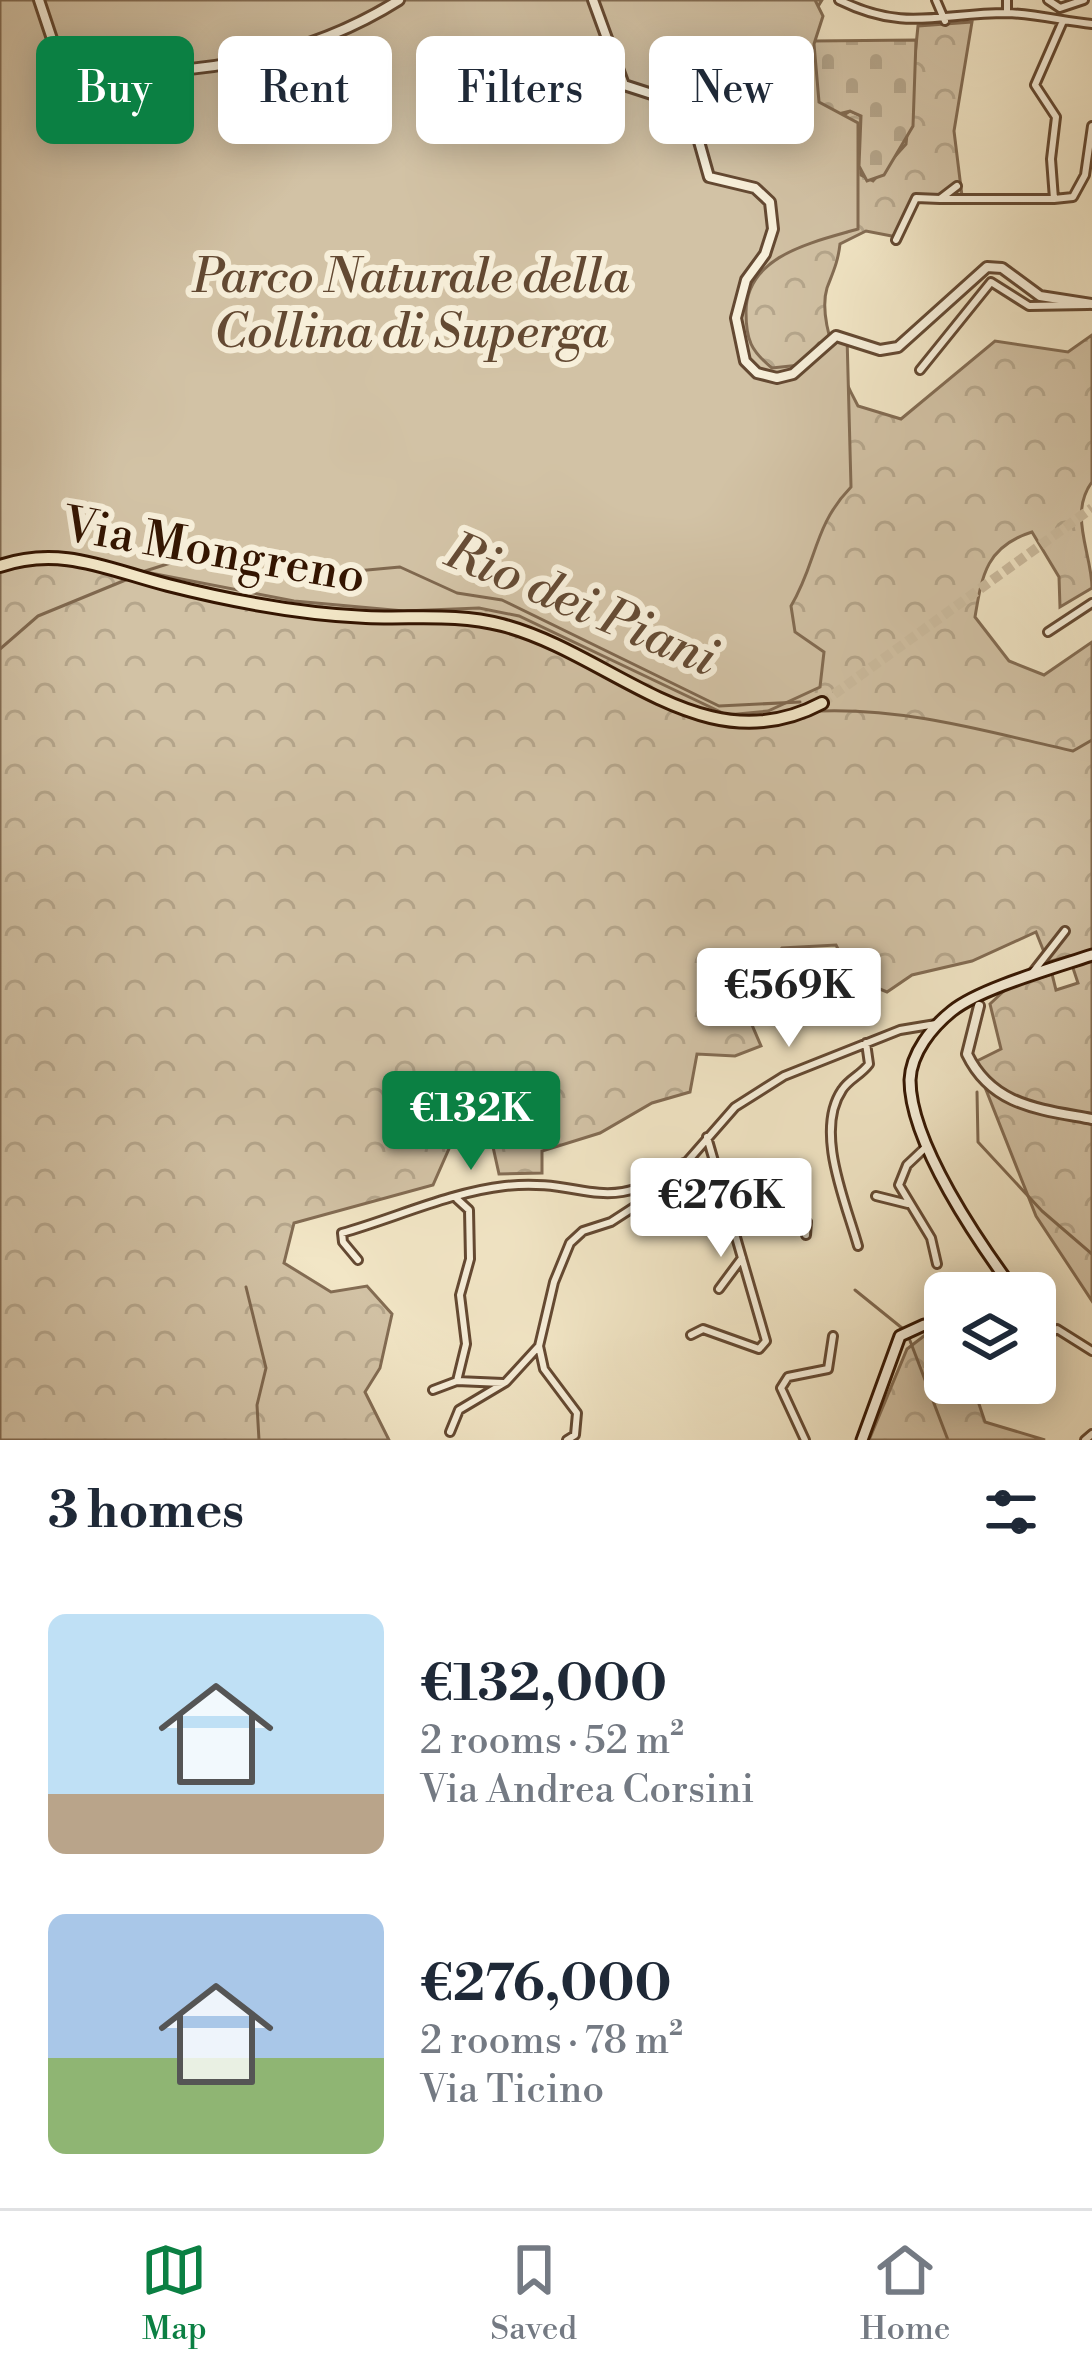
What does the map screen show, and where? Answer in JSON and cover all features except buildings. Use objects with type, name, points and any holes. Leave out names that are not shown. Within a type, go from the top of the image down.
[{"type":"main road","name":"Via Mongreno","points":[[0,566],[71,557],[170,586],[360,616],[463,617],[497,624],[549,640],[718,722],[764,724],[822,703]]},
{"type":"main road","points":[[1001,1272],[973,1233],[929,1145],[910,1078],[916,1055],[937,1024],[958,1006],[978,1003],[1031,976],[1092,955]]},
{"type":"main road","points":[[862,1440],[900,1336],[924,1325]]},
{"type":"street","points":[[39,0],[58,57],[72,67],[206,70],[362,23],[399,0]]},
{"type":"street","points":[[593,0],[624,85],[689,106],[709,177],[720,184],[755,188],[770,202],[773,229],[765,254],[746,280],[736,318],[745,361],[758,373],[777,378],[793,374],[836,336],[880,350],[898,347],[987,267],[1002,268],[1040,296],[1092,304]]},
{"type":"street","points":[[839,0],[874,16],[911,23],[1007,13],[1092,24]]},
{"type":"street","points":[[936,0],[945,21]]},
{"type":"street","points":[[1006,0],[1007,13]]},
{"type":"street","points":[[1048,0],[1060,8],[1084,0]]},
{"type":"street","points":[[1054,200],[1051,159],[1056,117],[1035,85],[1063,21]]},
{"type":"street","points":[[896,240],[916,198],[1073,197],[1085,175],[1092,126]]},
{"type":"street","points":[[940,199],[957,186]]},
{"type":"street","points":[[920,370],[992,282],[1030,306],[1092,304]]},
{"type":"street","points":[[1048,632],[1092,603]]},
{"type":"street","points":[[1031,976],[1065,931]]},
{"type":"street","points":[[978,1003],[967,1054],[980,1082],[1004,1097],[1092,1118]]},
{"type":"street","points":[[450,1432],[459,1410],[506,1382],[538,1346],[570,1244],[664,1187],[734,1108],[784,1076],[866,1042],[937,1024]]},
{"type":"street","points":[[858,1246],[833,1149],[833,1114],[842,1088],[868,1064],[866,1042]]},
{"type":"street","points":[[691,1335],[704,1329],[759,1349],[766,1341],[707,1137]]},
{"type":"street","points":[[929,1145],[900,1178],[908,1204],[931,1238],[937,1264]]},
{"type":"street","points":[[358,1260],[343,1242],[343,1233],[500,1186],[549,1183],[607,1196],[638,1191],[687,1161]]},
{"type":"street","points":[[719,1177],[801,1216],[807,1222],[806,1235]]},
{"type":"street","points":[[876,1196],[908,1204]]},
{"type":"street","points":[[457,1199],[470,1210],[472,1241],[460,1295],[466,1344],[458,1381]]},
{"type":"street","points":[[719,1289],[742,1258]]},
{"type":"street","points":[[1056,1330],[1092,1351]]},
{"type":"street","points":[[806,1440],[781,1388],[798,1373],[828,1370],[833,1336]]},
{"type":"street","points":[[538,1346],[544,1369],[577,1413],[574,1438]]},
{"type":"street","points":[[433,1390],[458,1381],[506,1382]]},
{"type":"street","points":[[1084,1440],[1092,1434]]},
{"type":"green space","points":[[0,0],[822,0],[809,21],[814,36],[841,117],[850,111],[861,116],[861,175],[873,181],[906,144],[918,26],[972,22],[954,131],[962,196],[914,195],[897,237],[866,231],[840,244],[827,288],[826,316],[839,365],[858,406],[901,419],[995,341],[1068,352],[1092,335],[1092,482],[1081,521],[1092,588],[1060,607],[1059,577],[1032,532],[1005,545],[989,564],[975,617],[1009,661],[1044,675],[1092,642],[1092,1301],[1036,1216],[975,1062],[1001,1049],[990,1004],[1007,988],[1052,974],[1056,990],[1078,983],[1069,956],[1048,962],[1036,932],[972,961],[912,975],[887,992],[853,978],[836,945],[782,948],[740,997],[761,1046],[735,1056],[697,1054],[690,1092],[652,1103],[600,1133],[542,1151],[542,1173],[499,1174],[491,1138],[452,1142],[433,1185],[294,1223],[284,1263],[331,1292],[367,1286],[392,1314],[380,1368],[365,1392],[389,1440],[0,1440]]},
{"type":"green space","name":"Parco Naturale della Collina di Superga","points":[[0,0],[815,0],[823,16],[814,44],[819,102],[858,123],[858,229],[803,246],[770,264],[749,293],[746,312],[751,344],[772,368],[800,365],[819,343],[847,336],[851,487],[829,516],[791,606],[795,632],[824,652],[820,687],[768,711],[727,715],[519,616],[479,608],[404,611],[294,601],[43,552],[0,565]]},
{"type":"green space","points":[[916,40],[913,126],[884,175],[867,181],[859,166],[861,116],[850,111],[814,120],[814,41]]},
{"type":"green space","points":[[924,1336],[924,1404],[979,1404],[985,1422],[1045,1440],[869,1440],[907,1349]]},
{"type":"waterway","name":"Rio dei Piani","points":[[136,574],[186,558],[280,578],[400,567],[457,593],[502,600],[719,706],[800,702]]},
{"type":"waterway","name":"Rio dei Piani","points":[[0,649],[38,616],[128,579]]},
{"type":"waterway","name":"Rio dei Piani","points":[[820,711],[916,717],[1073,751],[1092,740]]},
{"type":"waterway","points":[[977,1092],[978,1142],[1042,1211],[1092,1254]]},
{"type":"waterway","points":[[246,1287],[266,1368],[257,1405],[259,1440]]},
{"type":"waterway","points":[[855,1290],[902,1328]]},
{"type":"waterway","points":[[909,1338],[948,1440]]},
{"type":"tunnel","points":[[822,703],[1092,508]]}]
